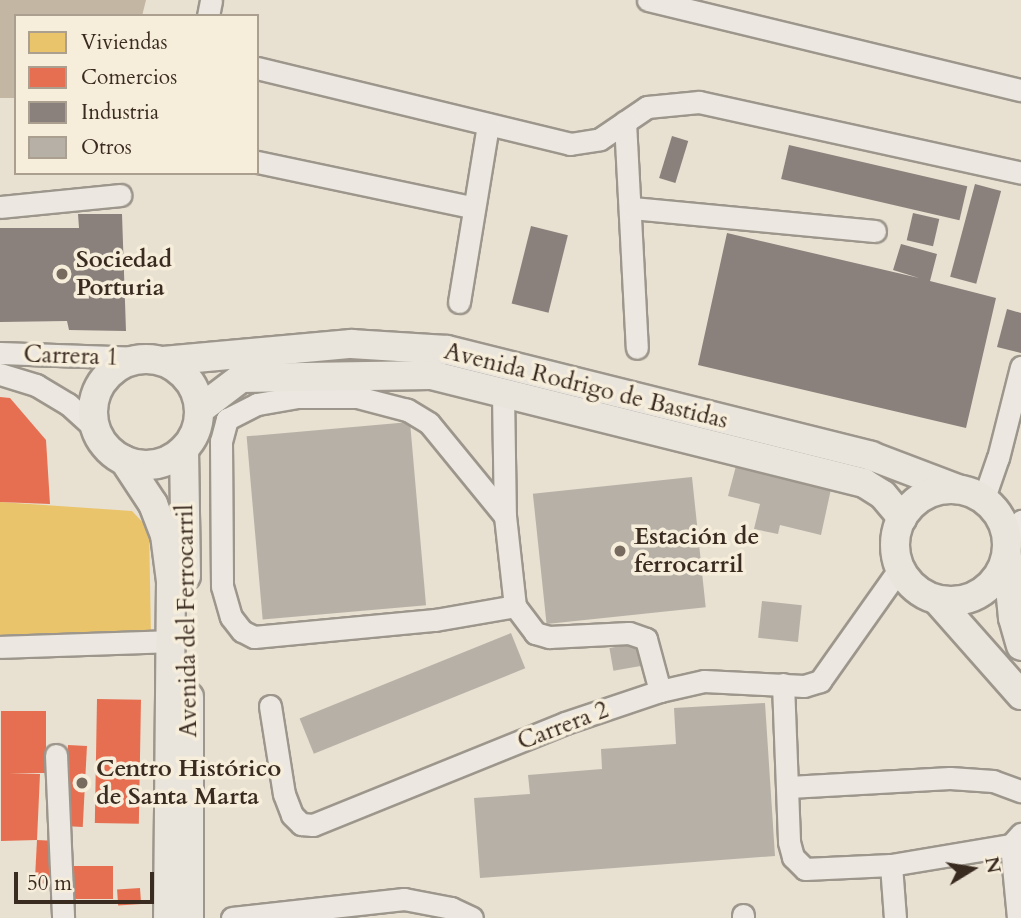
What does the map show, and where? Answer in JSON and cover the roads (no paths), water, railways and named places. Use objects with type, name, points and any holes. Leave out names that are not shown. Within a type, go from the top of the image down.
[{"type":"main road","name":"Avenida Rodrigo de Bastidas","points":[[152,359],[351,344],[447,350],[871,456],[969,493]]},
{"type":"main road","points":[[152,359],[188,380],[199,410],[196,431],[184,449],[166,461],[145,465],[124,460],[106,447],[95,428],[93,404],[101,382],[118,365],[152,359]]},
{"type":"main road","name":"Avenida Rodrigo de Bastidas","points":[[199,410],[241,378],[431,375],[864,483],[883,495],[902,518]]},
{"type":"main road","name":"Avenida del Ferrocarril","points":[[184,449],[189,918]]},
{"type":"main road","name":"Avenida del Ferrocarril","points":[[124,460],[153,504],[165,535],[171,580],[168,918]]},
{"type":"main road","points":[[1021,646],[1013,618],[1012,540],[999,515],[969,493],[926,495],[902,518],[896,534],[900,568],[921,593],[937,600],[1021,695]]},
{"type":"main road","points":[[937,600],[973,598],[1000,573],[1012,540]]},
{"type":"street","points":[[648,0],[1021,90]]},
{"type":"street","points":[[259,68],[570,144],[600,139],[661,103],[699,102],[1020,168]]},
{"type":"street","points":[[625,122],[632,208],[637,348]]},
{"type":"street","points":[[459,302],[471,207],[488,124]]},
{"type":"street","points":[[259,162],[471,207]]},
{"type":"street","points":[[0,207],[120,195]]},
{"type":"street","points":[[632,208],[875,232]]},
{"type":"street","name":"Carrera 1","points":[[0,353],[152,359]]},
{"type":"street","points":[[969,493],[986,492],[998,458],[1021,367]]},
{"type":"street","points":[[0,374],[36,385],[68,404],[95,428]]},
{"type":"street","points":[[503,393],[505,516],[515,606],[535,633],[549,637],[629,633],[646,639],[660,691]]},
{"type":"street","points":[[505,516],[429,423],[407,410],[356,397],[298,397],[257,404],[227,419],[221,441],[222,586],[230,617],[242,631],[254,637],[435,620],[515,606]]},
{"type":"street","name":"Carrera 2","points":[[270,706],[284,794],[292,815],[301,824],[313,825],[565,723],[660,691],[704,681],[804,686],[830,672],[900,568]]},
{"type":"street","points":[[0,647],[171,641]]},
{"type":"street","points":[[783,684],[789,842],[793,857],[805,869],[891,865],[1016,840],[1018,918]]},
{"type":"street","points":[[56,755],[63,918]]},
{"type":"street","points":[[789,788],[950,778],[993,781],[1021,791]]},
{"type":"street","points":[[891,865],[895,918]]},
{"type":"street","points":[[232,918],[451,908],[472,918]]},
{"type":"place","name":"Sociedad Porturia","points":[[62,274]]},
{"type":"place","name":"Estación de ferrocarril","points":[[620,551]]},
{"type":"place","name":"Centro Histórico de Santa Marta","points":[[82,783]]}]
